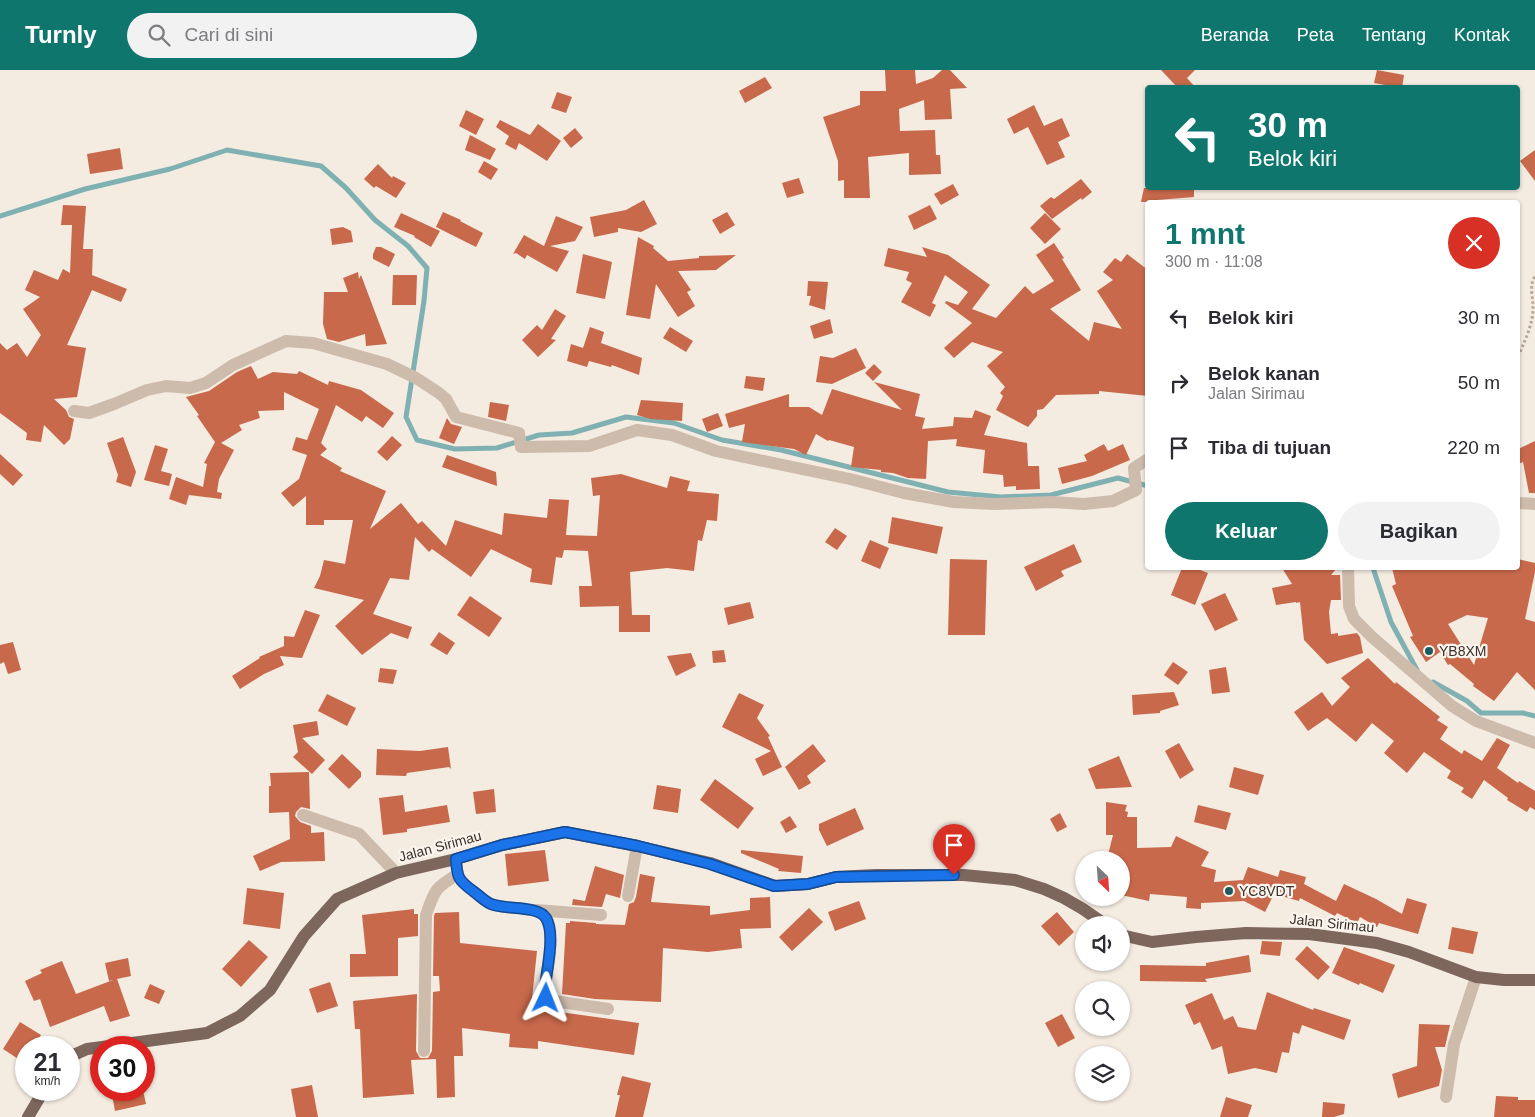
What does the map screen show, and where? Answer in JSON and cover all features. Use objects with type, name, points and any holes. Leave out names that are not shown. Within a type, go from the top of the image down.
[{"type":"main road","name":"Jalan Sirimau","points":[[80,1052],[87,1049],[207,1033],[240,1016],[270,990],[304,936],[337,899],[396,873],[456,859],[502,845],[565,832],[638,846],[710,864],[774,886],[808,884],[836,877],[875,875],[964,875],[1015,880],[1044,889],[1064,898],[1094,916]]},
{"type":"main road","name":"Jalan Sirimau","points":[[1130,938],[1152,942],[1196,936],[1246,933],[1309,934],[1377,943],[1409,952],[1476,977],[1504,980],[1535,980]]},
{"type":"main road","points":[[28,1117],[37,1101]]},
{"type":"street","points":[[74,411],[89,413],[147,390],[166,386],[190,388],[206,382],[233,366],[286,341],[313,343],[387,364],[416,378],[446,399],[456,417],[519,433],[521,447],[590,446],[637,430],[672,435],[716,451],[850,479],[904,493],[954,502],[994,504],[1053,502],[1084,504],[1113,501],[1136,490],[1134,468],[1145,461]]},
{"type":"street","points":[[1520,503],[1535,504]]},
{"type":"street","points":[[1348,570],[1349,606],[1354,619],[1372,637],[1452,706],[1476,721],[1535,743]]},
{"type":"street","points":[[304,815],[359,834],[396,873]]},
{"type":"street","points":[[628,896],[638,846]]},
{"type":"street","points":[[456,859],[457,876],[462,883],[492,905],[538,911],[545,917],[551,934],[544,993],[548,1000],[608,1009]]},
{"type":"street","points":[[424,1051],[426,915],[432,896],[442,883],[457,876]]},
{"type":"street","points":[[538,911],[536,909],[601,915]]},
{"type":"street","points":[[1446,1097],[1454,1044],[1476,977]]},
{"type":"path","points":[[1520,352],[1524,345],[1534,308],[1531,294],[1535,276]]},
{"type":"building","points":[[885,70],[915,70],[916,84],[933,78],[942,70],[950,70],[967,88],[950,89],[952,119],[925,120],[924,100],[899,109],[900,131],[935,130],[936,155],[940,155],[941,174],[909,175],[909,153],[868,157],[870,198],[844,198],[844,180],[838,181],[838,161],[823,117],[860,105],[860,91],[886,91]]},
{"type":"building","points":[[1161,70],[1195,70],[1187,78],[1193,85],[1175,85]]},
{"type":"building","points":[[1377,70],[1404,75],[1402,85],[1374,83]]},
{"type":"building","points":[[765,77],[772,88],[745,103],[739,91]]},
{"type":"building","points":[[557,92],[572,97],[566,113],[551,108]]},
{"type":"building","points":[[1034,105],[1044,126],[1062,118],[1070,136],[1058,142],[1065,157],[1047,165],[1028,127],[1014,134],[1007,119]]},
{"type":"building","points":[[466,110],[484,119],[476,135],[459,126]]},
{"type":"building","points":[[500,120],[530,135],[538,124],[561,141],[547,161],[519,143],[516,150],[505,144],[509,136],[496,127]]},
{"type":"building","points":[[575,128],[583,138],[571,148],[563,138]]},
{"type":"building","points":[[470,135],[496,149],[490,160],[465,150]]},
{"type":"building","points":[[120,148],[123,169],[90,174],[87,154]]},
{"type":"building","points":[[1535,150],[1535,181],[1520,161]]},
{"type":"building","points":[[484,161],[498,169],[491,180],[478,172]]},
{"type":"building","points":[[378,164],[392,178],[393,176],[406,183],[396,198],[376,186],[374,188],[364,179]]},
{"type":"building","points":[[799,178],[804,193],[787,198],[782,183]]},
{"type":"building","points":[[1081,179],[1092,192],[1052,219],[1040,206],[1051,197],[1054,199]]},
{"type":"building","points":[[953,184],[959,195],[941,205],[934,194]]},
{"type":"building","points":[[1144,188],[1145,190],[1194,190],[1194,197],[1145,200],[1145,202],[1141,202]]},
{"type":"building","points":[[644,200],[657,224],[641,232],[618,228],[618,232],[594,237],[590,217],[626,210]]},
{"type":"building","points":[[63,205],[86,206],[83,249],[93,249],[92,275],[127,289],[121,302],[92,290],[67,345],[86,348],[77,397],[54,399],[66,410],[69,417],[74,419],[70,439],[64,445],[44,425],[41,442],[26,440],[27,433],[0,413],[0,343],[7,350],[17,343],[27,357],[41,335],[23,309],[40,297],[25,290],[34,270],[58,280],[63,269],[70,273],[72,225],[61,225]]},
{"type":"building","points":[[930,205],[937,219],[914,230],[908,216]]},
{"type":"building","points":[[443,212],[483,233],[476,247],[436,227]]},
{"type":"building","points":[[727,212],[735,225],[720,234],[712,220]]},
{"type":"building","points":[[401,213],[440,231],[431,247],[415,236],[394,227]]},
{"type":"building","points":[[1045,213],[1061,229],[1045,244],[1030,228]]},
{"type":"building","points":[[556,216],[583,227],[575,241],[550,246],[569,251],[557,272],[527,255],[525,259],[516,253],[513,254],[524,235],[544,246]]},
{"type":"building","points":[[343,227],[351,231],[353,242],[332,245],[330,229]]},
{"type":"building","points":[[638,237],[654,246],[653,248],[668,261],[699,258],[699,256],[736,255],[716,270],[678,271],[691,290],[687,292],[695,306],[678,317],[656,284],[650,319],[626,315]]},
{"type":"building","points":[[1054,243],[1064,258],[1062,259],[1081,290],[1050,309],[1089,341],[1094,322],[1122,329],[1097,291],[1113,280],[1103,272],[1115,258],[1121,262],[1127,254],[1145,268],[1145,396],[1099,391],[1099,394],[1056,395],[1043,409],[1037,410],[1037,416],[1028,427],[996,410],[1003,396],[1000,393],[1005,387],[987,366],[1003,352],[972,342],[954,358],[944,348],[972,323],[945,303],[946,301],[958,305],[968,292],[945,275],[932,303],[936,305],[930,317],[901,302],[912,283],[906,280],[909,272],[884,266],[888,248],[927,257],[922,247],[948,255],[990,285],[972,309],[996,318],[1025,286],[1033,294],[1054,281],[1036,255]]},
{"type":"building","points":[[376,247],[381,247],[395,254],[389,267],[373,259]]},
{"type":"building","points":[[583,254],[612,262],[605,299],[576,293]]},
{"type":"building","points":[[358,272],[359,279],[361,275],[387,344],[366,346],[365,334],[339,342],[327,339],[323,324],[324,292],[348,292],[343,278]]},
{"type":"building","points":[[393,275],[417,275],[416,305],[392,305]]},
{"type":"building","points":[[808,281],[828,282],[825,310],[809,305],[811,296],[807,296]]},
{"type":"building","points":[[555,309],[566,316],[551,339],[556,340],[538,357],[522,340],[537,325],[542,330]]},
{"type":"building","points":[[830,319],[833,333],[814,339],[810,326]]},
{"type":"building","points":[[590,327],[604,332],[601,343],[642,358],[639,375],[612,365],[611,367],[589,361],[587,367],[567,361],[571,344],[583,348]]},
{"type":"building","points":[[670,327],[693,341],[686,352],[663,338]]},
{"type":"building","points":[[856,348],[866,368],[832,384],[816,382],[820,356],[833,358]]},
{"type":"building","points":[[874,364],[882,372],[873,381],[865,373]]},
{"type":"building","points":[[251,366],[258,379],[273,372],[297,374],[299,371],[328,385],[329,381],[361,390],[394,413],[383,428],[366,416],[362,422],[336,405],[321,443],[327,449],[320,455],[342,468],[340,471],[386,491],[370,529],[401,503],[418,524],[422,521],[446,546],[455,520],[502,535],[504,513],[547,518],[549,499],[569,500],[566,535],[597,536],[600,495],[593,496],[591,478],[621,474],[667,488],[670,476],[690,481],[687,491],[719,494],[717,521],[707,520],[702,541],[698,540],[694,571],[667,568],[630,572],[632,615],[650,615],[650,632],[619,632],[619,606],[580,607],[579,586],[592,586],[588,551],[564,550],[562,558],[556,557],[552,585],[530,582],[532,569],[491,549],[471,577],[432,549],[429,552],[415,537],[409,580],[390,578],[373,614],[412,627],[408,639],[391,633],[362,655],[335,626],[364,600],[314,588],[320,576],[324,560],[345,564],[353,520],[324,520],[324,525],[306,525],[306,496],[293,507],[281,493],[299,479],[307,455],[292,450],[296,437],[307,440],[319,409],[284,392],[284,410],[258,411],[260,418],[239,425],[242,430],[221,443],[234,450],[219,479],[217,492],[222,493],[221,499],[189,495],[186,505],[169,499],[176,477],[203,487],[207,464],[204,463],[215,442],[186,397],[209,391],[237,372]]},
{"type":"building","points":[[746,376],[765,378],[763,391],[744,388]]},
{"type":"building","points":[[874,382],[920,394],[915,416],[925,418],[922,429],[953,426],[954,417],[972,418],[975,410],[991,416],[984,435],[1027,443],[1028,466],[1039,466],[1040,489],[1016,490],[1016,486],[1004,487],[1003,475],[983,473],[985,450],[956,446],[957,439],[928,441],[926,479],[908,478],[893,473],[881,472],[881,470],[851,467],[854,447],[828,441],[816,434],[806,455],[794,449],[742,442],[745,424],[729,428],[725,414],[789,394],[789,407],[809,407],[822,415],[832,389],[902,410]]},
{"type":"building","points":[[641,400],[683,403],[682,421],[651,419],[637,415]]},
{"type":"building","points":[[490,402],[509,405],[506,421],[488,417]]},
{"type":"building","points":[[718,413],[723,426],[707,432],[702,419]]},
{"type":"building","points":[[447,418],[451,424],[462,427],[454,444],[439,438]]},
{"type":"building","points":[[392,436],[402,445],[387,461],[377,452]]},
{"type":"building","points":[[123,437],[136,472],[131,487],[116,482],[118,475],[107,443]]},
{"type":"building","points":[[1535,441],[1535,493],[1529,493],[1523,462],[1520,463],[1520,448]]},
{"type":"building","points":[[1104,444],[1108,451],[1123,444],[1130,460],[1092,476],[1062,484],[1058,468],[1087,461],[1084,455]]},
{"type":"building","points":[[155,445],[168,449],[161,471],[172,474],[169,486],[144,480]]},
{"type":"building","points":[[0,454],[23,475],[13,486],[0,474]]},
{"type":"building","points":[[447,455],[496,472],[497,486],[442,467]]},
{"type":"building","points":[[892,517],[943,527],[937,554],[888,543]]},
{"type":"building","points":[[835,528],[847,536],[837,550],[825,542]]},
{"type":"building","points":[[870,540],[889,548],[880,569],[861,561]]},
{"type":"building","points":[[1074,544],[1082,562],[1061,571],[1064,576],[1036,591],[1024,567]]},
{"type":"building","points":[[950,559],[987,560],[985,635],[948,635]]},
{"type":"building","points":[[1520,559],[1535,563],[1535,572],[1525,619],[1535,622],[1535,690],[1517,672],[1494,701],[1473,686],[1474,684],[1450,664],[1448,665],[1440,652],[1426,662],[1410,637],[1413,636],[1392,586],[1396,584],[1392,570],[1520,570]],"holes":[[[1467,615],[1488,618],[1474,665],[1448,624]]]},
{"type":"building","points":[[1181,570],[1200,570],[1208,573],[1195,605],[1171,595]]},
{"type":"building","points":[[1283,570],[1335,570],[1331,575],[1340,575],[1341,600],[1331,600],[1329,612],[1331,634],[1338,633],[1338,636],[1357,633],[1360,637],[1363,653],[1327,664],[1304,640],[1300,602],[1276,605],[1272,588],[1292,584]]},
{"type":"building","points":[[1225,593],[1238,620],[1215,631],[1201,604]]},
{"type":"building","points":[[470,596],[502,618],[489,637],[457,615]]},
{"type":"building","points":[[750,602],[754,618],[728,625],[724,608]]},
{"type":"building","points":[[305,610],[320,615],[302,658],[280,656],[284,665],[264,674],[240,689],[232,676],[259,657],[284,646],[284,636],[294,637]]},
{"type":"building","points":[[439,632],[455,643],[447,655],[430,645]]},
{"type":"building","points":[[13,642],[21,670],[8,674],[4,662],[0,664],[0,645]]},
{"type":"building","points":[[724,650],[726,662],[713,663],[712,651]]},
{"type":"building","points":[[691,653],[696,666],[676,676],[667,656]]},
{"type":"building","points":[[1368,658],[1395,684],[1396,682],[1440,717],[1437,720],[1448,727],[1440,739],[1462,754],[1464,750],[1482,761],[1497,738],[1510,745],[1497,768],[1518,783],[1519,781],[1535,791],[1535,810],[1530,807],[1527,812],[1507,800],[1508,798],[1484,780],[1472,799],[1461,792],[1464,788],[1447,778],[1451,771],[1424,752],[1407,773],[1384,753],[1394,741],[1372,723],[1356,742],[1327,718],[1308,731],[1294,712],[1322,692],[1332,706],[1350,687],[1341,678]]},
{"type":"building","points":[[1173,662],[1188,672],[1178,685],[1164,675]]},
{"type":"building","points":[[1226,667],[1230,692],[1212,694],[1209,670]]},
{"type":"building","points":[[380,668],[397,670],[393,684],[378,682]]},
{"type":"building","points":[[1174,692],[1179,705],[1160,711],[1160,713],[1133,715],[1132,695]]},
{"type":"building","points":[[739,693],[764,705],[757,718],[770,736],[768,737],[782,767],[763,776],[755,759],[771,751],[722,727]]},
{"type":"building","points":[[327,694],[356,708],[347,726],[318,711]]},
{"type":"building","points":[[317,721],[319,735],[302,738],[325,760],[312,774],[293,757],[298,752],[293,725]]},
{"type":"building","points":[[1179,743],[1194,770],[1180,779],[1165,751]]},
{"type":"building","points":[[813,744],[826,761],[807,776],[811,783],[799,790],[785,767]]},
{"type":"building","points":[[448,747],[451,769],[449,767],[407,773],[406,776],[376,775],[377,749],[420,751]]},
{"type":"building","points":[[342,754],[361,772],[361,777],[349,789],[328,769]]},
{"type":"building","points":[[1119,756],[1132,787],[1096,789],[1088,769]]},
{"type":"building","points":[[1234,767],[1264,775],[1258,795],[1229,787]]},
{"type":"building","points":[[309,772],[310,809],[301,807],[295,816],[300,822],[311,826],[311,833],[324,832],[325,861],[281,862],[260,871],[253,856],[290,839],[289,812],[269,813],[270,773]]},
{"type":"building","points":[[715,779],[754,808],[738,829],[700,800]]},
{"type":"building","points":[[657,785],[681,789],[678,813],[653,809]]},
{"type":"building","points":[[494,789],[496,812],[476,814],[473,792]]},
{"type":"building","points":[[403,795],[405,812],[447,805],[450,822],[407,829],[407,832],[383,835],[379,798]]},
{"type":"building","points":[[1106,802],[1127,805],[1125,811],[1128,812],[1127,817],[1137,817],[1137,848],[1171,847],[1176,836],[1209,852],[1201,866],[1216,870],[1214,882],[1243,880],[1248,867],[1278,877],[1280,870],[1306,877],[1304,884],[1336,901],[1344,884],[1402,914],[1407,898],[1427,904],[1418,934],[1379,923],[1377,927],[1360,917],[1357,923],[1337,913],[1335,916],[1300,898],[1299,901],[1274,894],[1265,912],[1244,901],[1201,903],[1201,909],[1186,908],[1187,897],[1150,894],[1149,901],[1130,897],[1130,851],[1109,851],[1113,835],[1106,835]]},
{"type":"building","points":[[1198,805],[1231,813],[1226,830],[1194,822]]},
{"type":"building","points":[[855,808],[864,829],[827,846],[819,830],[819,824]]},
{"type":"building","points":[[1060,813],[1067,827],[1057,832],[1050,819]]},
{"type":"building","points":[[790,816],[797,827],[786,833],[780,822]]},
{"type":"building","points":[[545,850],[549,881],[508,886],[505,854]]},
{"type":"building","points":[[741,850],[803,856],[801,873],[778,871],[779,869],[741,853]]},
{"type":"building","points":[[595,866],[624,875],[620,898],[606,894],[602,907],[572,905],[573,899],[585,901]]},
{"type":"building","points":[[640,874],[655,877],[651,902],[710,906],[710,915],[750,910],[750,898],[770,897],[771,928],[740,929],[742,948],[708,952],[663,948],[661,1002],[595,999],[562,994],[566,923],[570,923],[570,921],[625,925],[629,904],[634,902],[636,897]]},
{"type":"building","points":[[247,888],[284,893],[280,929],[243,924]]},
{"type":"building","points":[[859,901],[866,919],[835,931],[828,912]]},
{"type":"building","points":[[809,908],[823,922],[792,951],[779,937]]},
{"type":"building","points":[[414,909],[414,914],[418,914],[418,936],[398,938],[398,976],[350,977],[350,954],[366,954],[362,915]]},
{"type":"building","points":[[459,912],[460,943],[537,951],[531,1008],[639,1023],[634,1055],[538,1041],[538,1049],[509,1047],[510,1034],[462,1028],[463,1056],[454,1056],[455,1097],[437,1098],[436,1059],[411,1060],[414,1094],[363,1098],[360,1029],[355,1029],[353,1001],[417,994],[416,1051],[420,1058],[428,1058],[432,1051],[433,992],[440,991],[439,976],[433,976],[434,916],[435,913]]},
{"type":"building","points":[[1057,912],[1074,932],[1059,946],[1041,926]]},
{"type":"building","points":[[1452,927],[1478,932],[1473,954],[1448,949]]},
{"type":"building","points":[[249,940],[268,957],[241,987],[222,969]]},
{"type":"building","points":[[1262,941],[1282,942],[1280,956],[1260,954]]},
{"type":"building","points":[[1307,946],[1330,967],[1318,980],[1295,959]]},
{"type":"building","points":[[1344,947],[1395,965],[1383,993],[1332,973]]},
{"type":"building","points":[[1249,955],[1251,972],[1205,979],[1207,982],[1140,981],[1140,965],[1206,966],[1206,963]]},
{"type":"building","points":[[128,958],[131,976],[117,979],[130,1016],[110,1022],[104,1006],[50,1027],[40,999],[34,1001],[25,981],[42,973],[40,970],[62,961],[76,994],[113,980],[109,981],[105,963]]},
{"type":"building","points":[[330,982],[338,1006],[317,1013],[309,989]]},
{"type":"building","points":[[150,984],[165,991],[159,1004],[144,998]]},
{"type":"building","points":[[1267,992],[1313,1010],[1314,1008],[1351,1020],[1344,1040],[1302,1025],[1299,1034],[1293,1032],[1289,1053],[1282,1052],[1277,1073],[1255,1068],[1228,1074],[1222,1046],[1212,1050],[1200,1022],[1194,1025],[1185,1005],[1212,993],[1224,1020],[1233,1016],[1238,1027],[1256,1030]]},
{"type":"building","points":[[1062,1014],[1075,1038],[1058,1047],[1045,1023]]},
{"type":"building","points":[[20,1022],[41,1035],[15,1036],[15,1057],[3,1049]]},
{"type":"building","points":[[1419,1024],[1450,1025],[1445,1047],[1435,1047],[1442,1070],[1439,1086],[1398,1098],[1392,1074],[1417,1066]]},
{"type":"building","points":[[622,1076],[651,1083],[643,1117],[615,1117],[620,1095],[617,1095]]},
{"type":"building","points":[[312,1085],[318,1117],[296,1117],[291,1089]]},
{"type":"building","points":[[1496,1096],[1518,1097],[1518,1100],[1535,1100],[1535,1117],[1494,1117]]},
{"type":"building","points":[[1226,1097],[1252,1105],[1248,1117],[1220,1117]]},
{"type":"building","points":[[113,1101],[145,1101],[146,1104],[115,1111]]},
{"type":"building","points":[[1323,1102],[1345,1104],[1344,1114],[1334,1117],[1322,1117]]},
{"type":"waterway","points":[[0,216],[85,189],[170,169],[227,150],[321,166],[346,188],[375,220],[408,246],[427,268],[424,301],[406,417],[417,440],[455,449],[497,448],[539,435],[572,433],[626,417],[674,423],[722,440],[781,450],[948,492],[1001,497],[1051,495],[1118,478],[1145,485]]},
{"type":"waterway","points":[[1374,570],[1391,622],[1417,670]]},
{"type":"waterway","points":[[1433,682],[1467,701],[1481,713],[1523,713],[1535,716]]},
{"type":"place","name":"YB8XM","points":[[1429,651]]},
{"type":"place","name":"YC8VDT","points":[[1229,891]]},
{"type":"route","points":[[546,998],[544,993],[551,934],[545,917],[538,911],[500,907],[485,901],[462,883],[457,876],[456,859],[502,845],[565,832],[638,846],[710,864],[774,886],[808,884],[836,877],[954,875]]}]
